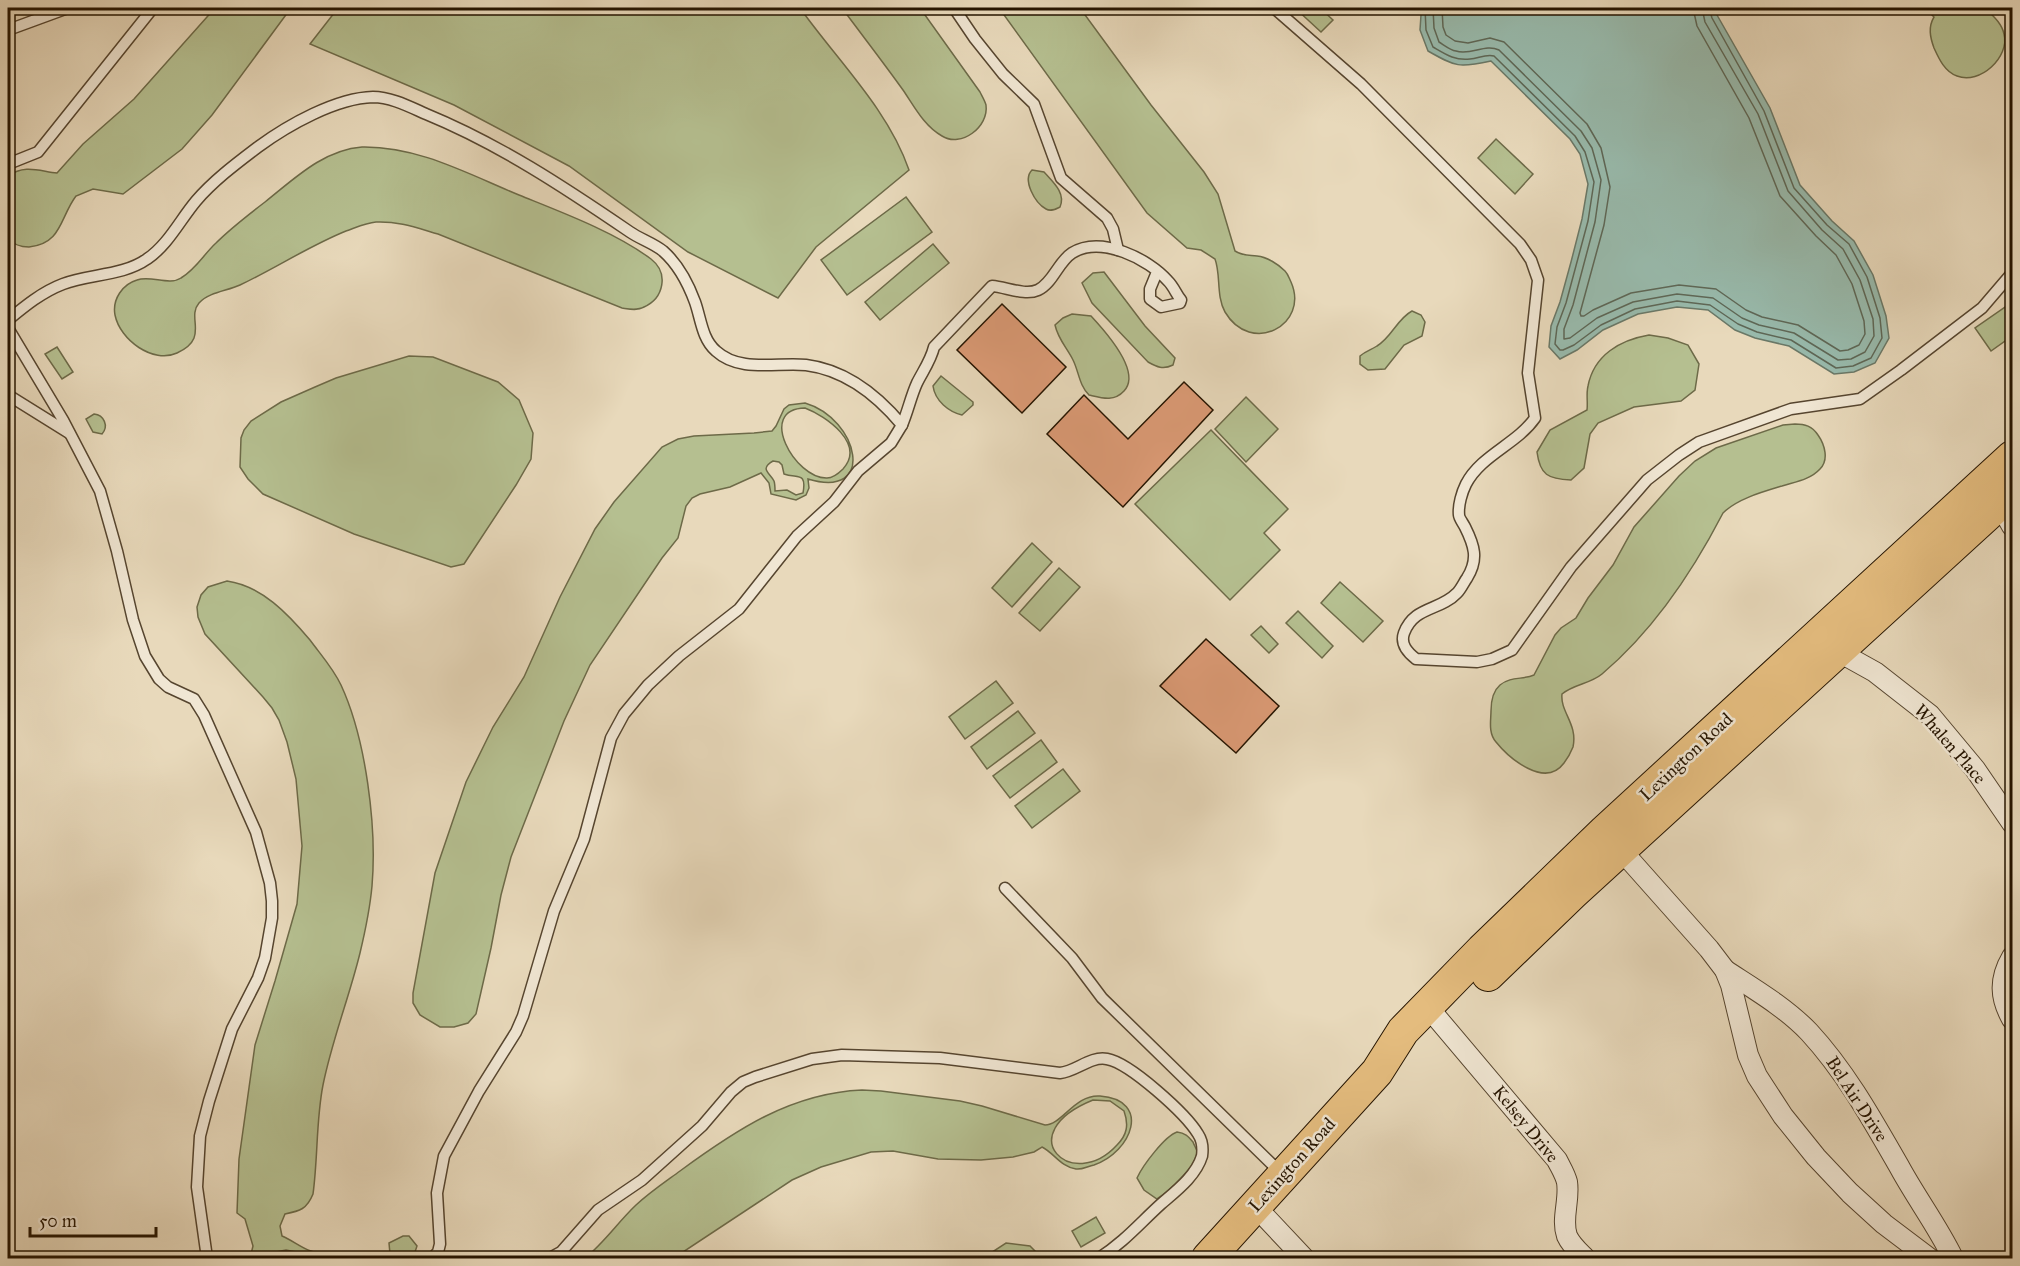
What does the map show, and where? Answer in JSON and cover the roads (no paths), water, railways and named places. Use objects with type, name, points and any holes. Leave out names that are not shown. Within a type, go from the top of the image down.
[{"type":"main road","name":"Lexington Road","points":[[1208,1258],[1377,1072],[1403,1030],[1434,1014],[1546,887],[1613,840],[1827,645],[2003,501],[2013,457]]},
{"type":"street","name":"Whalen Place","points":[[1827,645],[1875,672],[1930,715],[1975,769],[2013,823]]},
{"type":"street","name":"Bel Air Drive","points":[[1613,840],[1725,970],[1731,985],[1748,1055],[1757,1076],[1783,1116],[1850,1193],[1884,1224],[1929,1258]]},
{"type":"street","points":[[2013,957],[2004,975],[2002,987],[2002,998],[2013,1019]]},
{"type":"street","name":"Bel Air Drive","points":[[1725,970],[1790,1015],[1824,1050],[1856,1094],[1953,1258]]},
{"type":"street","name":"Kelsey Drive","points":[[1434,1014],[1557,1160],[1568,1184],[1565,1223],[1567,1235],[1573,1246],[1585,1258]]},
{"type":"street","points":[[1255,1206],[1304,1258]]},
{"type":"lane","points":[[8,30],[68,8]]},
{"type":"lane","points":[[8,164],[38,152],[153,8]]},
{"type":"lane","points":[[954,8],[1003,74],[1034,104],[1061,178],[1107,218],[1113,229],[1118,250]]},
{"type":"lane","points":[[1274,8],[1362,84],[1520,244],[1538,280],[1528,373],[1535,418],[1528,428],[1496,452],[1466,482],[1459,516],[1473,542],[1474,567],[1457,593],[1443,603],[1418,613],[1408,622],[1402,639],[1404,647],[1416,659],[1477,662],[1492,660],[1512,651],[1571,567],[1647,480],[1679,455],[1699,442],[1791,409],[1860,399],[1982,308],[2013,273]]},
{"type":"lane","points":[[207,1258],[197,1186],[200,1136],[232,1029],[258,978],[265,958],[272,918],[270,883],[256,832],[204,715],[194,699],[168,687],[159,679],[145,656],[133,620],[100,491],[70,434],[9,332],[11,317],[42,293],[62,284],[126,268],[149,258],[164,244],[210,186],[260,146],[297,122],[357,99],[379,98],[396,102],[451,124],[506,152],[570,191],[635,236],[663,251],[687,281],[708,345],[720,355],[734,362],[771,366],[810,365],[844,376],[868,390],[902,425]]},
{"type":"lane","points":[[432,1258],[438,1252],[440,1244],[437,1193],[444,1156],[479,1091],[524,1016],[554,911],[584,839],[611,738],[624,714],[648,685],[679,656],[747,601],[797,536],[834,501],[858,471],[891,443],[902,425],[916,384],[932,356],[934,347],[992,286],[1028,292],[1037,290],[1044,286],[1064,260],[1074,252],[1103,246],[1145,262],[1157,272]]},
{"type":"lane","points":[[8,395],[70,434]]},
{"type":"lane","points":[[1005,888],[1072,958],[1102,998],[1283,1176]]},
{"type":"lane","points":[[550,1258],[561,1252],[598,1210],[649,1174],[702,1126],[731,1092],[743,1082],[812,1059],[842,1055],[939,1058],[1060,1073],[1072,1071],[1090,1061],[1104,1058],[1119,1063],[1143,1079],[1188,1120],[1199,1134],[1203,1152],[1196,1169],[1177,1190],[1133,1232],[1099,1258]]},
{"type":"water","points":[[1418,8],[1714,8],[1770,108],[1800,185],[1832,221],[1854,241],[1873,275],[1886,316],[1889,338],[1875,363],[1854,372],[1834,374],[1789,346],[1755,338],[1735,330],[1708,310],[1677,307],[1638,314],[1603,330],[1577,350],[1560,359],[1549,347],[1551,326],[1571,262],[1588,184],[1580,154],[1570,139],[1491,61],[1458,65],[1428,51],[1420,30],[1421,15]]}]
